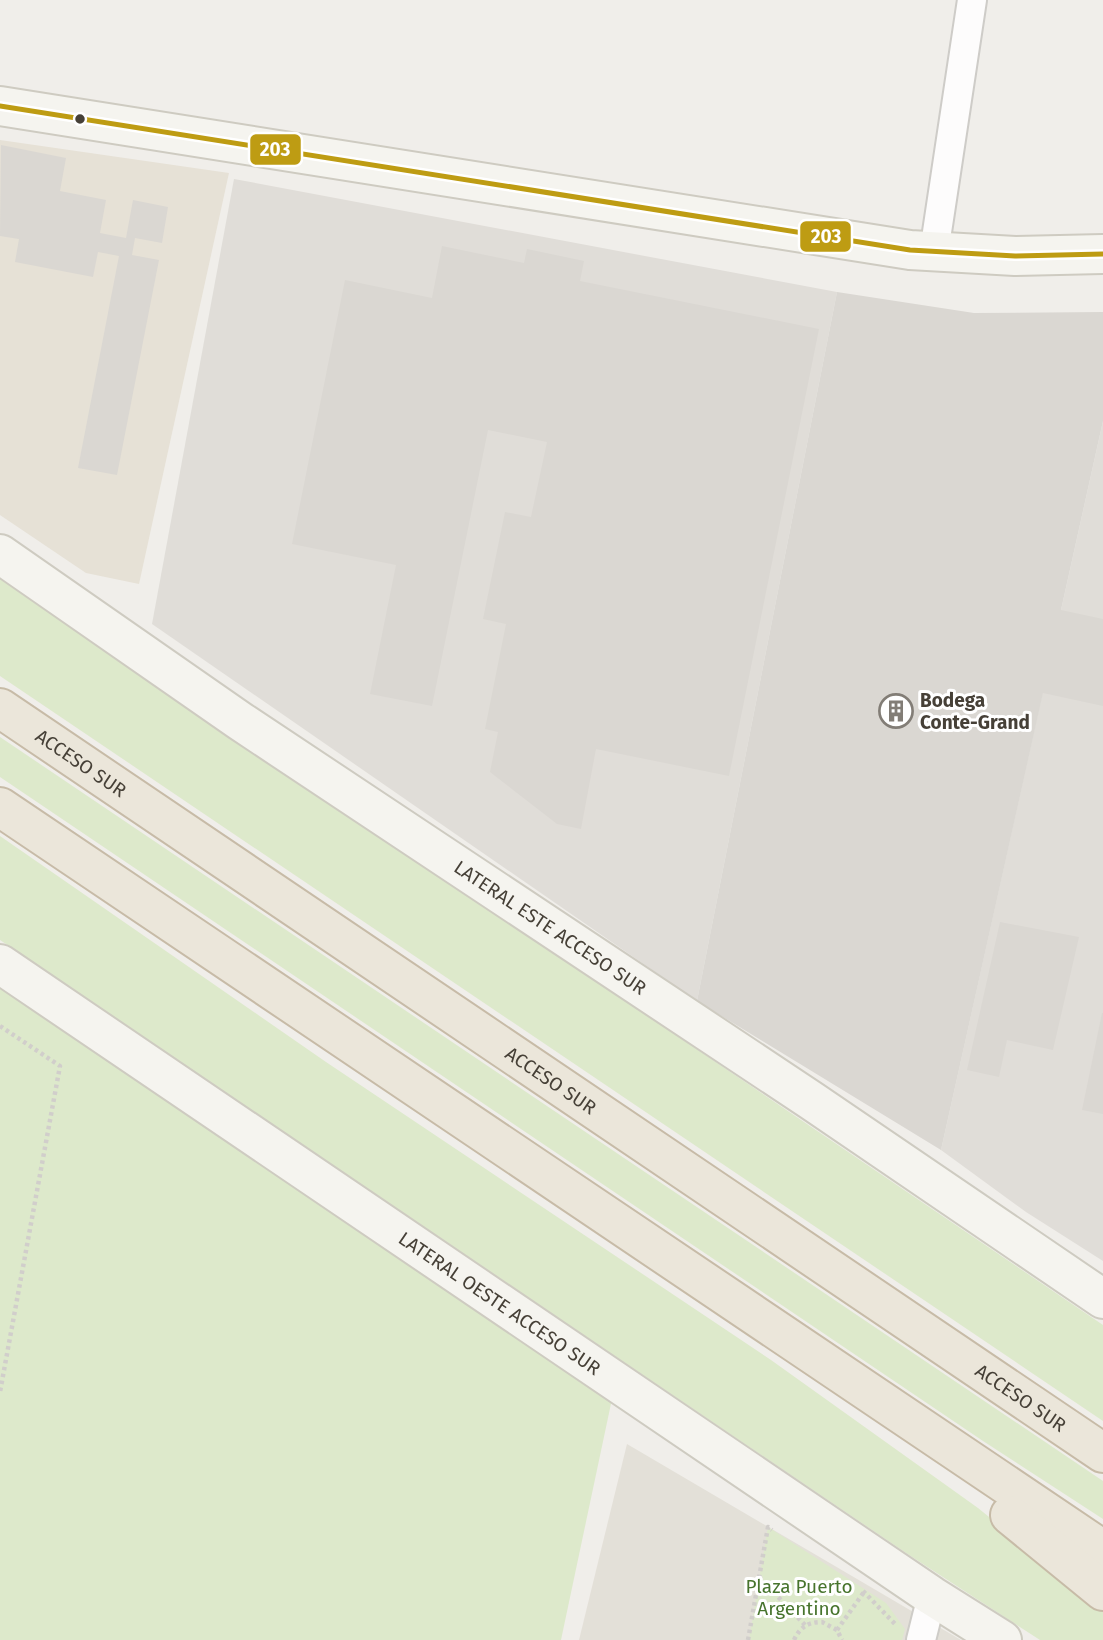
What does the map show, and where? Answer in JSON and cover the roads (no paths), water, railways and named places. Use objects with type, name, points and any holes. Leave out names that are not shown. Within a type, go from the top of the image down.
[{"type":"highway","name":"ACCESO SUR","points":[[0,708],[1103,1453]]},
{"type":"highway","points":[[0,807],[1103,1550]]},
{"type":"highway","points":[[839,1373],[1103,1591]]},
{"type":"street","points":[[934,252],[972,0]]},
{"type":"street","points":[[0,106],[897,248],[1015,256],[1103,254]]},
{"type":"street","name":"LATERAL ESTE ACCESO SUR","points":[[0,554],[240,721],[789,1086],[1103,1299]]},
{"type":"street","name":"LATERAL OESTE ACCESO SUR","points":[[0,964],[932,1596],[1002,1640]]},
{"type":"street","points":[[921,1640],[932,1596]]},
{"type":"place","name":"Bodega Conte-Grand","points":[[896,711]]},
{"type":"park label","name":"Plaza Puerto Argentino","points":[[799,1597]]}]
